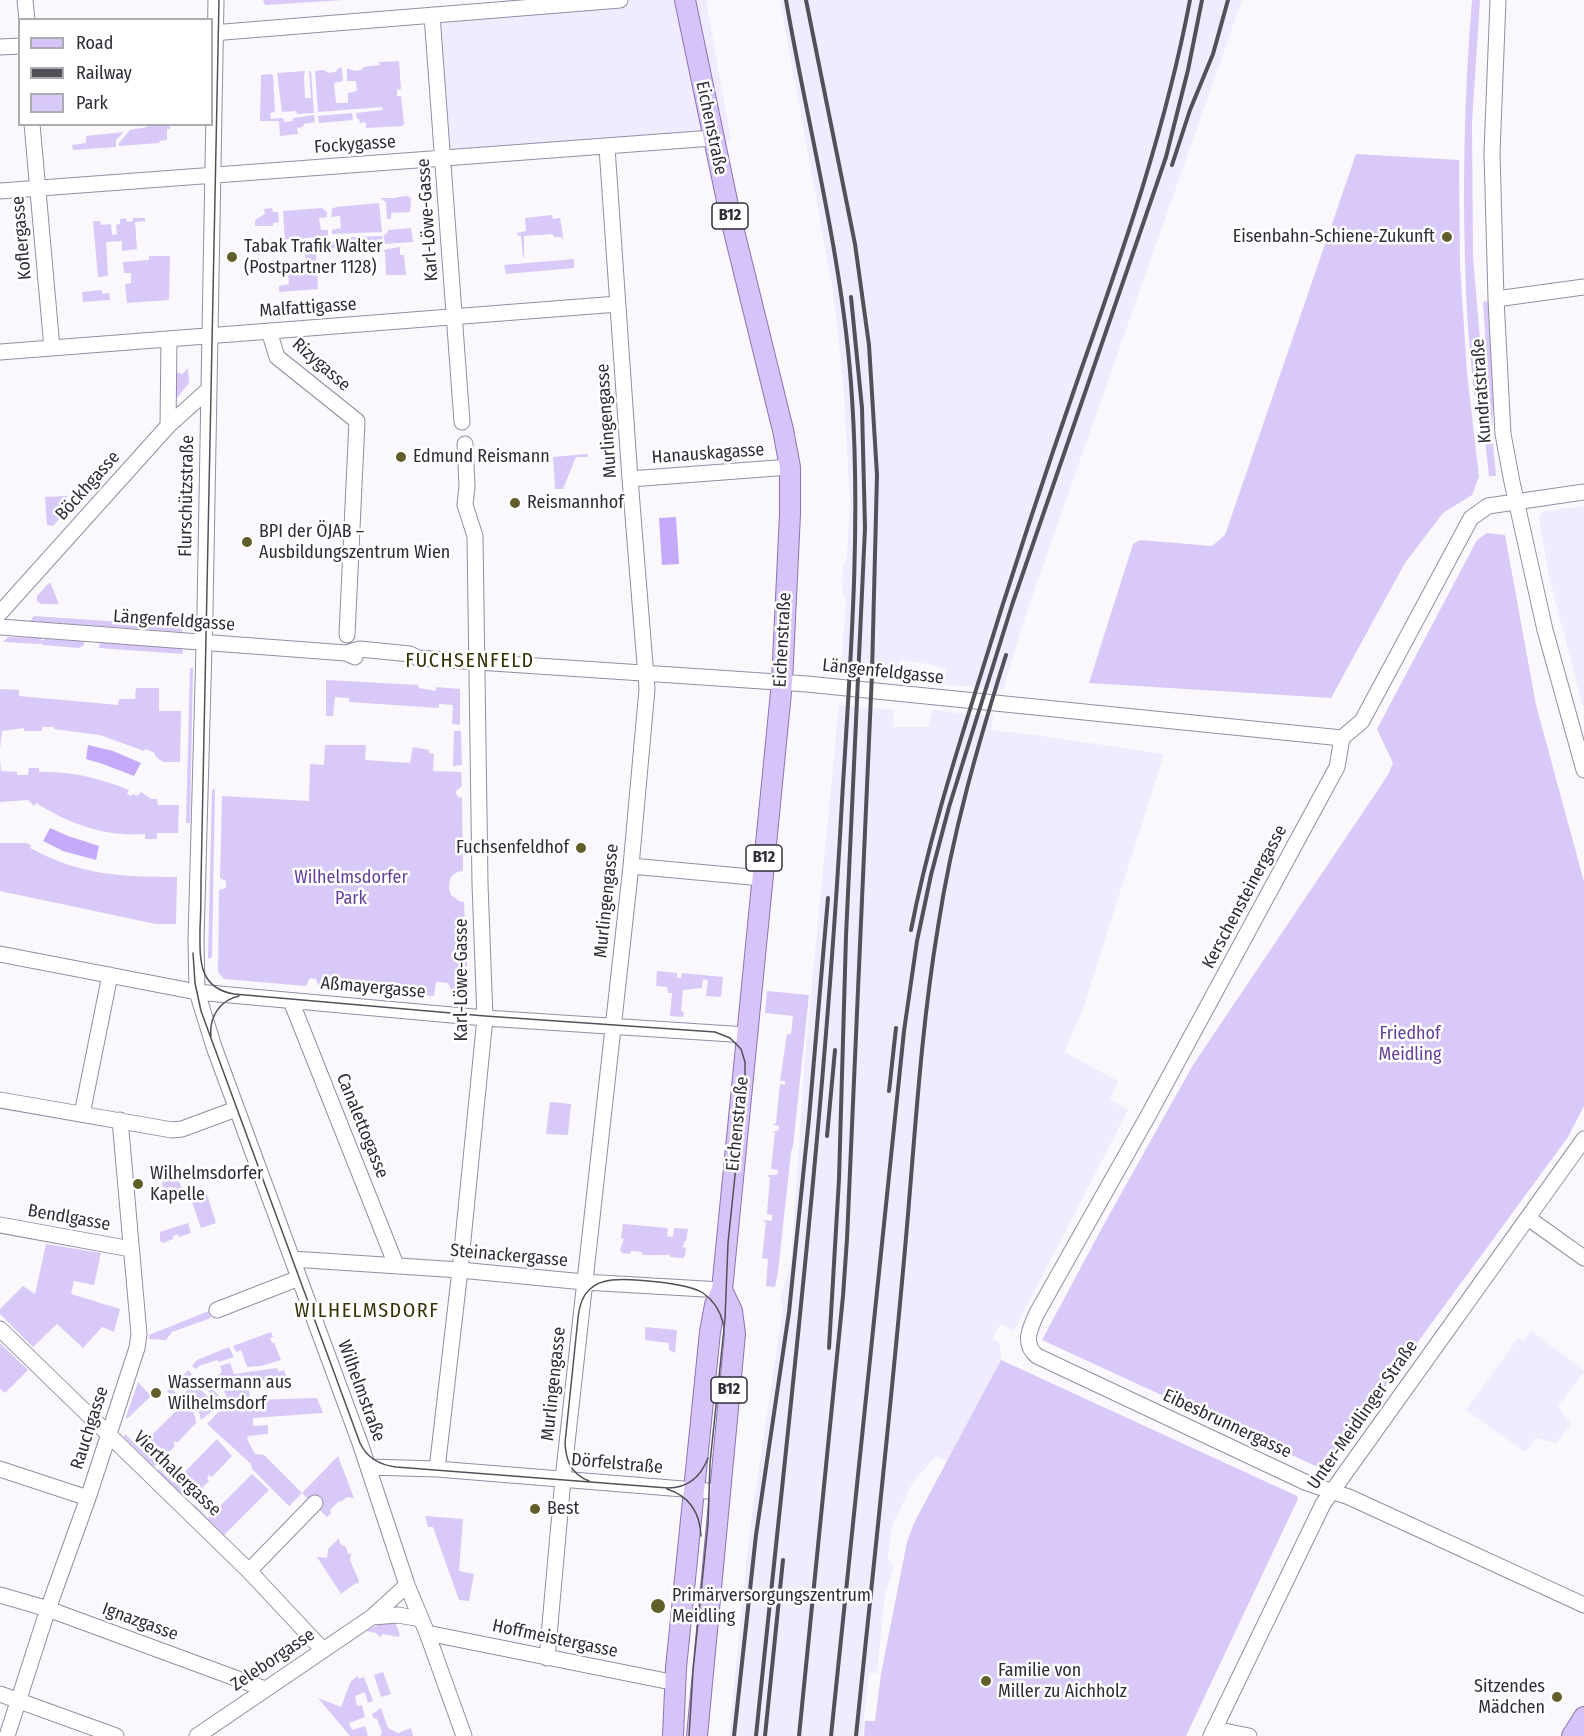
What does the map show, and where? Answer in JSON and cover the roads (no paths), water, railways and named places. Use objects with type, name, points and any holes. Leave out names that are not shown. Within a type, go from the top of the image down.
[{"type":"main road","name":"Eichenstraße","points":[[673,1736],[676,1668],[693,1490],[710,1332],[715,1305],[722,1290],[782,682],[790,514],[790,467],[783,430],[714,138],[685,0]]},
{"type":"main road","name":"Eichenstraße","points":[[697,1736],[735,1334],[732,1311],[722,1290]]},
{"type":"main road","points":[[1572,1736],[1584,1717]]},
{"type":"street","points":[[25,0],[27,18]]},
{"type":"street","name":"Flurschützstraße","points":[[197,992],[196,940],[213,174],[213,32],[216,0]]},
{"type":"street","points":[[213,32],[620,0]]},
{"type":"street","name":"Kundratstraße","points":[[1498,0],[1492,153],[1503,435],[1545,630],[1584,770]]},
{"type":"street","name":"Karl-Löwe-Gasse","points":[[432,15],[462,422]]},
{"type":"street","points":[[0,47],[18,46]]},
{"type":"street","name":"Koflergasse","points":[[32,126],[52,348]]},
{"type":"street","name":"Fockygasse","points":[[0,191],[213,174],[607,148],[714,138]]},
{"type":"street","name":"Murlingengasse","points":[[548,1658],[563,1479],[631,866],[647,689],[607,148]]},
{"type":"street","points":[[1496,299],[1584,286]]},
{"type":"street","name":"Malfattigasse","points":[[0,352],[618,304]]},
{"type":"street","name":"Rizygasse","points":[[269,331],[277,357],[357,421],[347,634]]},
{"type":"street","name":"Flurschützstraße","points":[[168,426],[169,339]]},
{"type":"street","name":"Böckhgasse","points":[[0,613],[168,426],[209,389]]},
{"type":"street","name":"Karl-Löwe-Gasse","points":[[437,1469],[460,1270],[485,1018],[475,536],[465,505],[467,486],[465,444]]},
{"type":"street","name":"Hanauskagasse","points":[[630,479],[790,467]]},
{"type":"street","points":[[1342,738],[1362,721],[1471,518],[1488,506],[1584,492]]},
{"type":"street","name":"Längenfeldgasse","points":[[0,627],[346,653],[360,649],[410,654],[418,658],[782,682],[1342,738]]},
{"type":"street","name":"Kerschensteinergasse","points":[[1028,1340],[1031,1325],[1037,1313],[1153,1107],[1337,767],[1342,738]]},
{"type":"street","points":[[631,866],[762,878]]},
{"type":"street","name":"Aßmayergasse","points":[[0,954],[197,992],[485,1018],[747,1035]]},
{"type":"street","points":[[82,1113],[110,975]]},
{"type":"street","name":"Wilhelmstraße","points":[[197,992],[201,1011],[236,1109],[368,1467],[406,1585],[424,1626],[464,1736]]},
{"type":"street","name":"Canalettogasse","points":[[291,1001],[396,1266]]},
{"type":"street","points":[[0,1100],[172,1130],[182,1129],[236,1109]]},
{"type":"street","name":"Rauchgasse","points":[[7,1736],[137,1348],[139,1334],[120,1120]]},
{"type":"street","name":"Unter-Meidlinger Straße","points":[[1213,1732],[1319,1513],[1332,1492],[1584,1139]]},
{"type":"street","points":[[1528,1218],[1584,1258]]},
{"type":"street","name":"Bendlgasse","points":[[0,1225],[131,1249]]},
{"type":"street","name":"Steinackergasse","points":[[292,1259],[460,1270],[584,1282],[722,1290]]},
{"type":"street","points":[[217,1310],[299,1278]]},
{"type":"street","name":"Vierthalergasse","points":[[0,1329],[249,1571],[323,1650]]},
{"type":"street","name":"Eibesbrunnergasse","points":[[1028,1340],[1030,1350],[1037,1356],[1297,1478],[1349,1497],[1584,1605]]},
{"type":"street","name":"Dörfelstraße","points":[[368,1467],[437,1469],[720,1492]]},
{"type":"street","points":[[0,1468],[88,1498]]},
{"type":"street","points":[[249,1571],[315,1503]]},
{"type":"street","name":"Zeleborgasse","points":[[197,1736],[372,1617],[406,1585]]},
{"type":"street","name":"Ignazgasse","points":[[0,1595],[48,1609],[265,1689]]},
{"type":"street","points":[[372,1617],[398,1615],[424,1626]]},
{"type":"street","name":"Hoffmeistergasse","points":[[424,1626],[548,1658],[676,1683]]},
{"type":"street","points":[[0,1694],[117,1736]]},
{"type":"street","points":[[1213,1732],[1249,1736]]},
{"type":"tram line","points":[[219,0],[200,928],[203,970],[213,985],[222,991],[234,994],[485,1016],[715,1032],[730,1038],[741,1049],[745,1062],[745,1079],[728,1243],[725,1319],[710,1463],[708,1524],[693,1671],[689,1736]]},
{"type":"tram line","points":[[193,953],[195,983],[201,1011],[360,1443],[370,1457],[385,1465],[396,1467],[668,1488],[682,1486],[693,1480],[702,1470],[708,1458]]},
{"type":"tram line","points":[[211,1036],[212,1022],[217,1010],[226,1001],[239,996]]},
{"type":"tram line","points":[[589,1481],[574,1471],[567,1456],[565,1443],[578,1314],[587,1292],[597,1284],[612,1280],[685,1286],[696,1289],[710,1299],[723,1323]]},
{"type":"tram line","points":[[667,1489],[681,1496],[692,1506],[696,1513],[701,1536]]},
{"type":"railway","points":[[756,1736],[805,1269],[826,1035],[835,918],[855,549],[852,398],[842,298],[786,0]]},
{"type":"railway","points":[[799,1736],[847,1239],[872,673],[877,475],[869,345],[855,244],[806,0]]},
{"type":"railway","points":[[911,930],[940,809],[988,650],[1143,187],[1169,94],[1190,0]]},
{"type":"railway","points":[[831,1736],[904,1031],[917,941],[931,875],[949,807],[1012,605],[1166,157],[1188,70],[1202,0]]},
{"type":"railway","points":[[1172,165],[1190,110],[1213,54],[1228,0]]},
{"type":"railway","points":[[829,1348],[839,1179],[846,936],[865,528],[862,408],[851,297]]},
{"type":"railway","points":[[856,1736],[892,1387],[921,1056],[931,970],[958,824],[1006,655]]},
{"type":"railway","points":[[734,1736],[756,1535],[789,1312],[828,898]]},
{"type":"railway","points":[[889,1091],[896,1028]]},
{"type":"railway","points":[[827,1136],[835,1050]]},
{"type":"railway","points":[[765,1736],[783,1560]]},
{"type":"place","name":"Eisenbahn-Schiene-Zukunft","points":[[1447,237]]},
{"type":"place","name":"Tabak Trafik Walter (Postpartner 1128)","points":[[232,257]]},
{"type":"place","name":"Edmund Reismann","points":[[401,457]]},
{"type":"place","name":"Reismannhof","points":[[515,503]]},
{"type":"place","name":"BPI der ÖJAB – Ausbildungszentrum Wien","points":[[247,542]]},
{"type":"place","name":"Fuchsenfeldhof","points":[[581,848]]},
{"type":"place","name":"Wilhelmsdorfer Kapelle","points":[[138,1184]]},
{"type":"place","name":"Wassermann aus Wilhelmsdorf","points":[[156,1393]]},
{"type":"place","name":"Best","points":[[535,1509]]},
{"type":"place","name":"Primärversorgungszentrum Meidling","points":[[658,1606]]},
{"type":"place","name":"Familie von Miller zu Aichholz","points":[[986,1681]]},
{"type":"place","name":"Sitzendes Mädchen","points":[[1557,1697]]},
{"type":"district","name":"FUCHSENFELD","points":[[470,661]]},
{"type":"district","name":"WILHELMSDORF","points":[[367,1311]]},
{"type":"park label","name":"Wilhelmsdorfer Park","points":[[351,888]]},
{"type":"park label","name":"Friedhof Meidling","points":[[1410,1044]]}]
